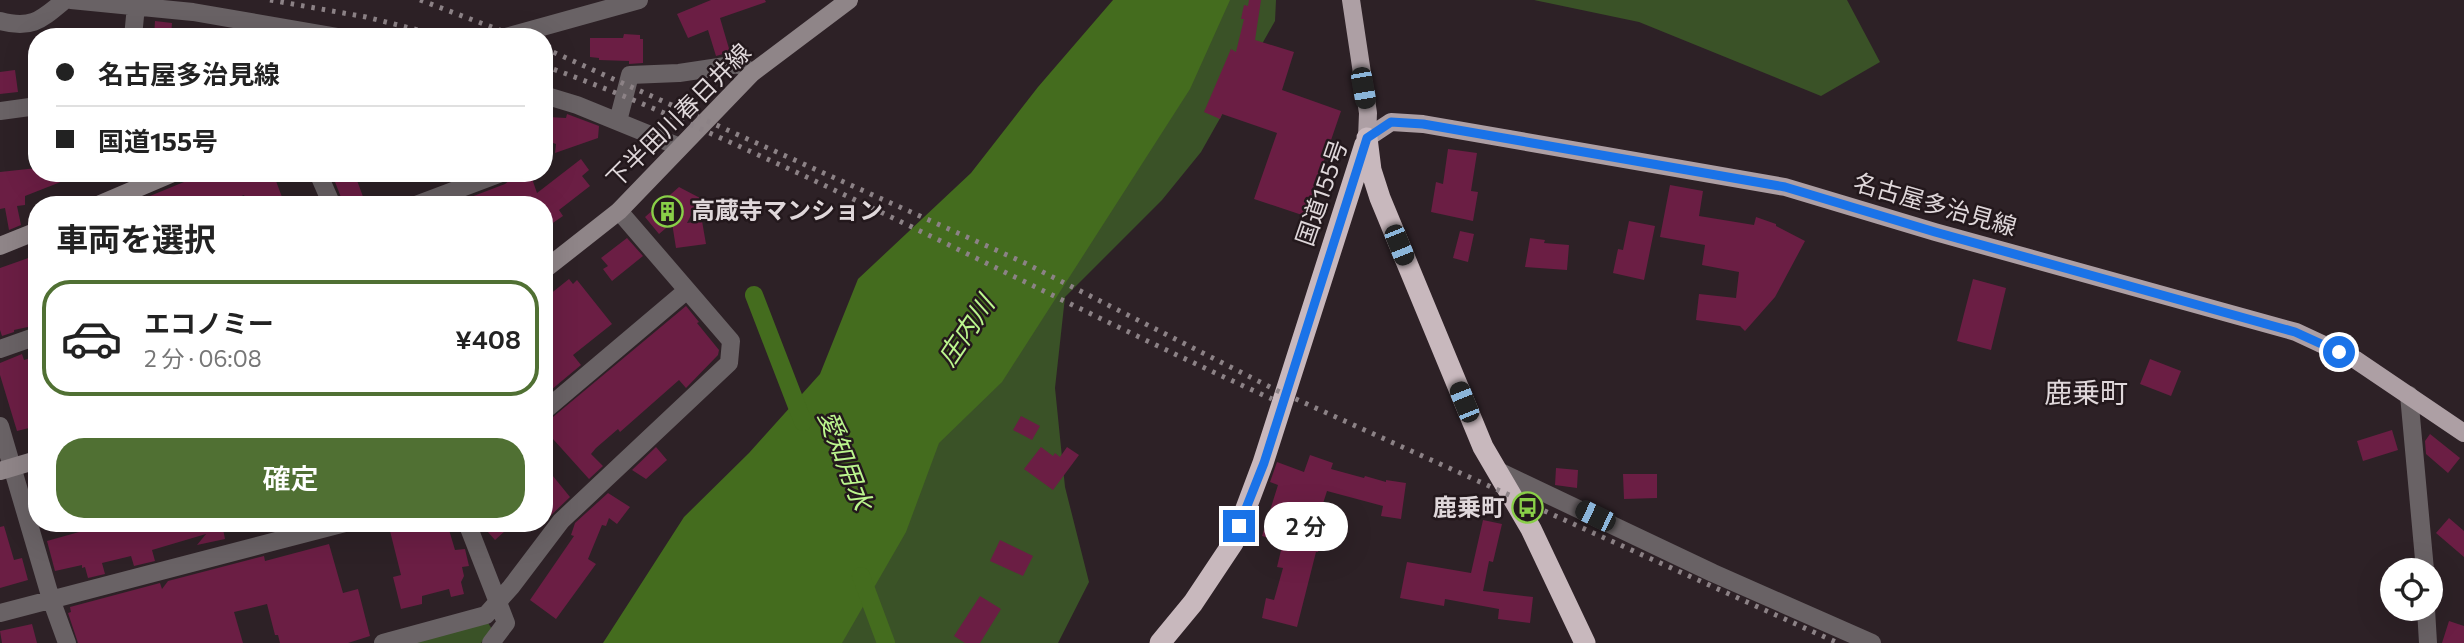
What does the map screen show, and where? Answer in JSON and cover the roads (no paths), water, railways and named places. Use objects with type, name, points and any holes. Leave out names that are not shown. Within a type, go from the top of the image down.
[{"type":"highway","name":"国道155号","points":[[1367,138],[1371,170],[1380,198],[1483,447],[1531,529],[1585,643]]},
{"type":"highway","name":"国道155号","points":[[1160,643],[1193,603],[1233,543],[1264,463],[1367,138]]},
{"type":"main road","name":"下半田川春日井線","points":[[553,263],[619,211],[752,73],[849,0]]},
{"type":"main road","points":[[1351,0],[1368,113],[1367,138]]},
{"type":"main road","name":"名古屋多治見線","points":[[1367,138],[1391,122],[1423,124],[1785,187],[1935,232],[2295,332],[2356,360],[2464,433]]},
{"type":"main road","points":[[118,196],[149,182]]},
{"type":"main road","points":[[0,246],[28,235]]},
{"type":"main road","points":[[6,469],[28,463]]},
{"type":"street","points":[[0,21],[10,24],[38,22],[68,0],[193,12],[286,28]]},
{"type":"street","points":[[538,28],[639,0]]},
{"type":"street","points":[[134,28],[136,6]]},
{"type":"street","points":[[618,121],[630,75],[679,73],[739,64],[752,73]]},
{"type":"street","points":[[553,98],[578,105],[680,147]]},
{"type":"street","points":[[0,111],[28,107]]},
{"type":"street","points":[[440,196],[477,182]]},
{"type":"street","points":[[553,532],[561,521],[729,363],[731,341],[619,211]]},
{"type":"street","points":[[553,403],[686,291]]},
{"type":"street","points":[[0,349],[28,339]]},
{"type":"street","points":[[2409,395],[2424,558]]},
{"type":"street","points":[[0,426],[6,469],[67,643]]},
{"type":"street","points":[[1496,470],[1713,573],[1871,643]]},
{"type":"street","points":[[0,613],[310,532]]},
{"type":"street","points":[[471,532],[506,623],[491,643]]},
{"type":"street","points":[[383,643],[486,615],[499,603],[553,532]]},
{"type":"street","points":[[2427,621],[2428,643]]},
{"type":"water","name":"庄内川","points":[[1113,0],[1230,0],[1190,89],[1002,382],[939,443],[906,532],[842,643],[603,643],[684,517],[749,453],[820,374],[858,279],[971,173],[1038,87]]},
{"type":"waterway","name":"愛知用水","points":[[754,295],[803,422]]},
{"type":"waterway","name":"愛知用水","points":[[861,576],[886,643]]},
{"type":"railway","points":[[270,0],[366,17],[410,28]]},
{"type":"railway","points":[[420,0],[494,28]]},
{"type":"railway","points":[[553,52],[1025,263],[1278,391],[1838,643]]},
{"type":"railway","points":[[553,69],[704,130],[798,173],[1272,399]]},
{"type":"place","name":"高蔵寺マンション","points":[[668,211]]},
{"type":"place","name":"鹿乗町","points":[[1528,508]]},
{"type":"district","name":"鹿乗町","points":[[2086,393]]}]
